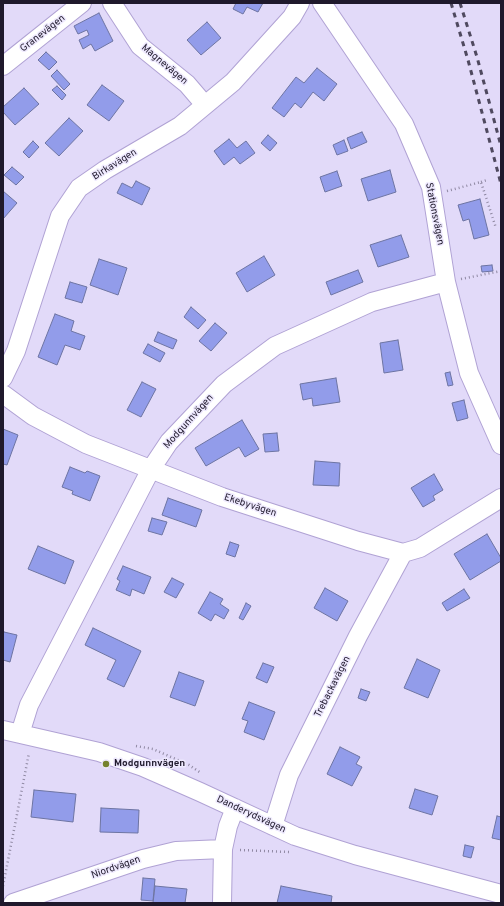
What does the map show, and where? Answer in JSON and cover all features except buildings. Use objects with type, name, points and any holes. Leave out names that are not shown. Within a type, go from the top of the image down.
[{"type":"street","name":"Granevägen","points":[[3,66],[82,3]]},
{"type":"street","name":"Magnevägen","points":[[112,3],[140,46],[187,84],[206,105]]},
{"type":"street","name":"Birkavägen","points":[[3,378],[16,351],[60,216],[79,188],[105,170],[180,126],[206,105],[233,82],[292,17],[300,3]]},
{"type":"street","name":"Stationsvägen","points":[[322,3],[404,124],[431,187],[469,373],[501,445]]},
{"type":"street","name":"Modgunnvägen","points":[[11,732],[29,705],[151,469],[169,442],[224,384],[276,346],[372,302],[450,281]]},
{"type":"street","name":"Ekebyvägen","points":[[3,394],[33,416],[86,444],[222,497],[358,541],[403,553]]},
{"type":"street","points":[[403,553],[420,548],[501,498]]},
{"type":"street","name":"Trebackavägen","points":[[273,826],[288,775],[358,636],[403,553]]},
{"type":"street","name":"Danderydsvägen","points":[[11,732],[99,752],[143,767],[295,836],[501,894]]},
{"type":"street","points":[[222,903],[223,849],[234,808]]},
{"type":"street","name":"Niordvägen","points":[[13,903],[143,859],[176,851],[223,849]]},
{"type":"path","points":[[441,193],[488,180]]},
{"type":"path","points":[[481,182],[496,228]]},
{"type":"path","points":[[450,281],[501,271]]},
{"type":"path","points":[[3,886],[29,752],[11,732]]},
{"type":"railway","points":[[451,3],[468,60],[501,184]]},
{"type":"railway","points":[[460,3],[477,57],[501,146]]},
{"type":"place","name":"Modgunnvägen","points":[[106,764]]}]
